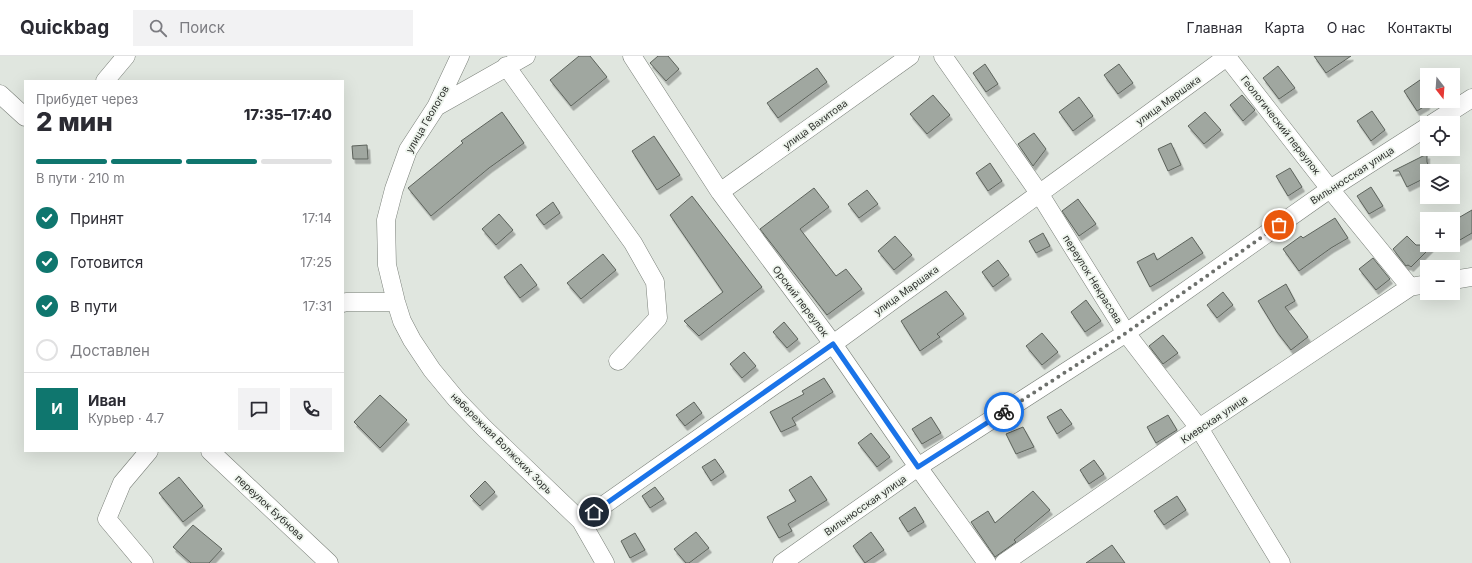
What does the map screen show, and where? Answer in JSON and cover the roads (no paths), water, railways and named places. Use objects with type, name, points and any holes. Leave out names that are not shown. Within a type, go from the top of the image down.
[{"type":"street","points":[[106,80],[126,56]]},
{"type":"street","name":"улица Геологов","points":[[396,302],[387,265],[386,220],[394,189],[408,150],[436,107],[460,56]]},
{"type":"street","points":[[436,107],[526,56]]},
{"type":"street","name":"Орский переулок","points":[[632,56],[720,192],[833,344],[918,467],[988,563]]},
{"type":"street","name":"улица Вахитова","points":[[720,192],[910,56]]},
{"type":"street","name":"переулок Некрасова","points":[[943,56],[1039,193],[1126,333],[1199,428],[1281,563]]},
{"type":"street","name":"улица Маршака","points":[[581,521],[833,344],[1228,56]]},
{"type":"street","name":"Геологический переулок","points":[[1228,56],[1330,189],[1418,285]]},
{"type":"street","points":[[506,66],[633,243],[655,282],[658,318],[618,361]]},
{"type":"street","points":[[0,94],[24,116]]},
{"type":"street","points":[[1444,116],[1472,98]]},
{"type":"street","name":"Вильнюсская улица","points":[[782,563],[918,467],[1126,333],[1330,189],[1420,131]]},
{"type":"street","points":[[1460,279],[1472,277]]},
{"type":"street","name":"Киевская улица","points":[[1004,563],[1199,428],[1418,285]]},
{"type":"street","points":[[344,303],[396,302]]},
{"type":"street","name":"набережная Волжских Зорь","points":[[396,302],[402,321],[412,340],[432,370],[456,399],[485,429],[581,521],[605,563]]},
{"type":"street","points":[[144,563],[107,519],[122,483],[148,452]]},
{"type":"street","name":"переулок Бубнова","points":[[211,452],[329,563]]}]
